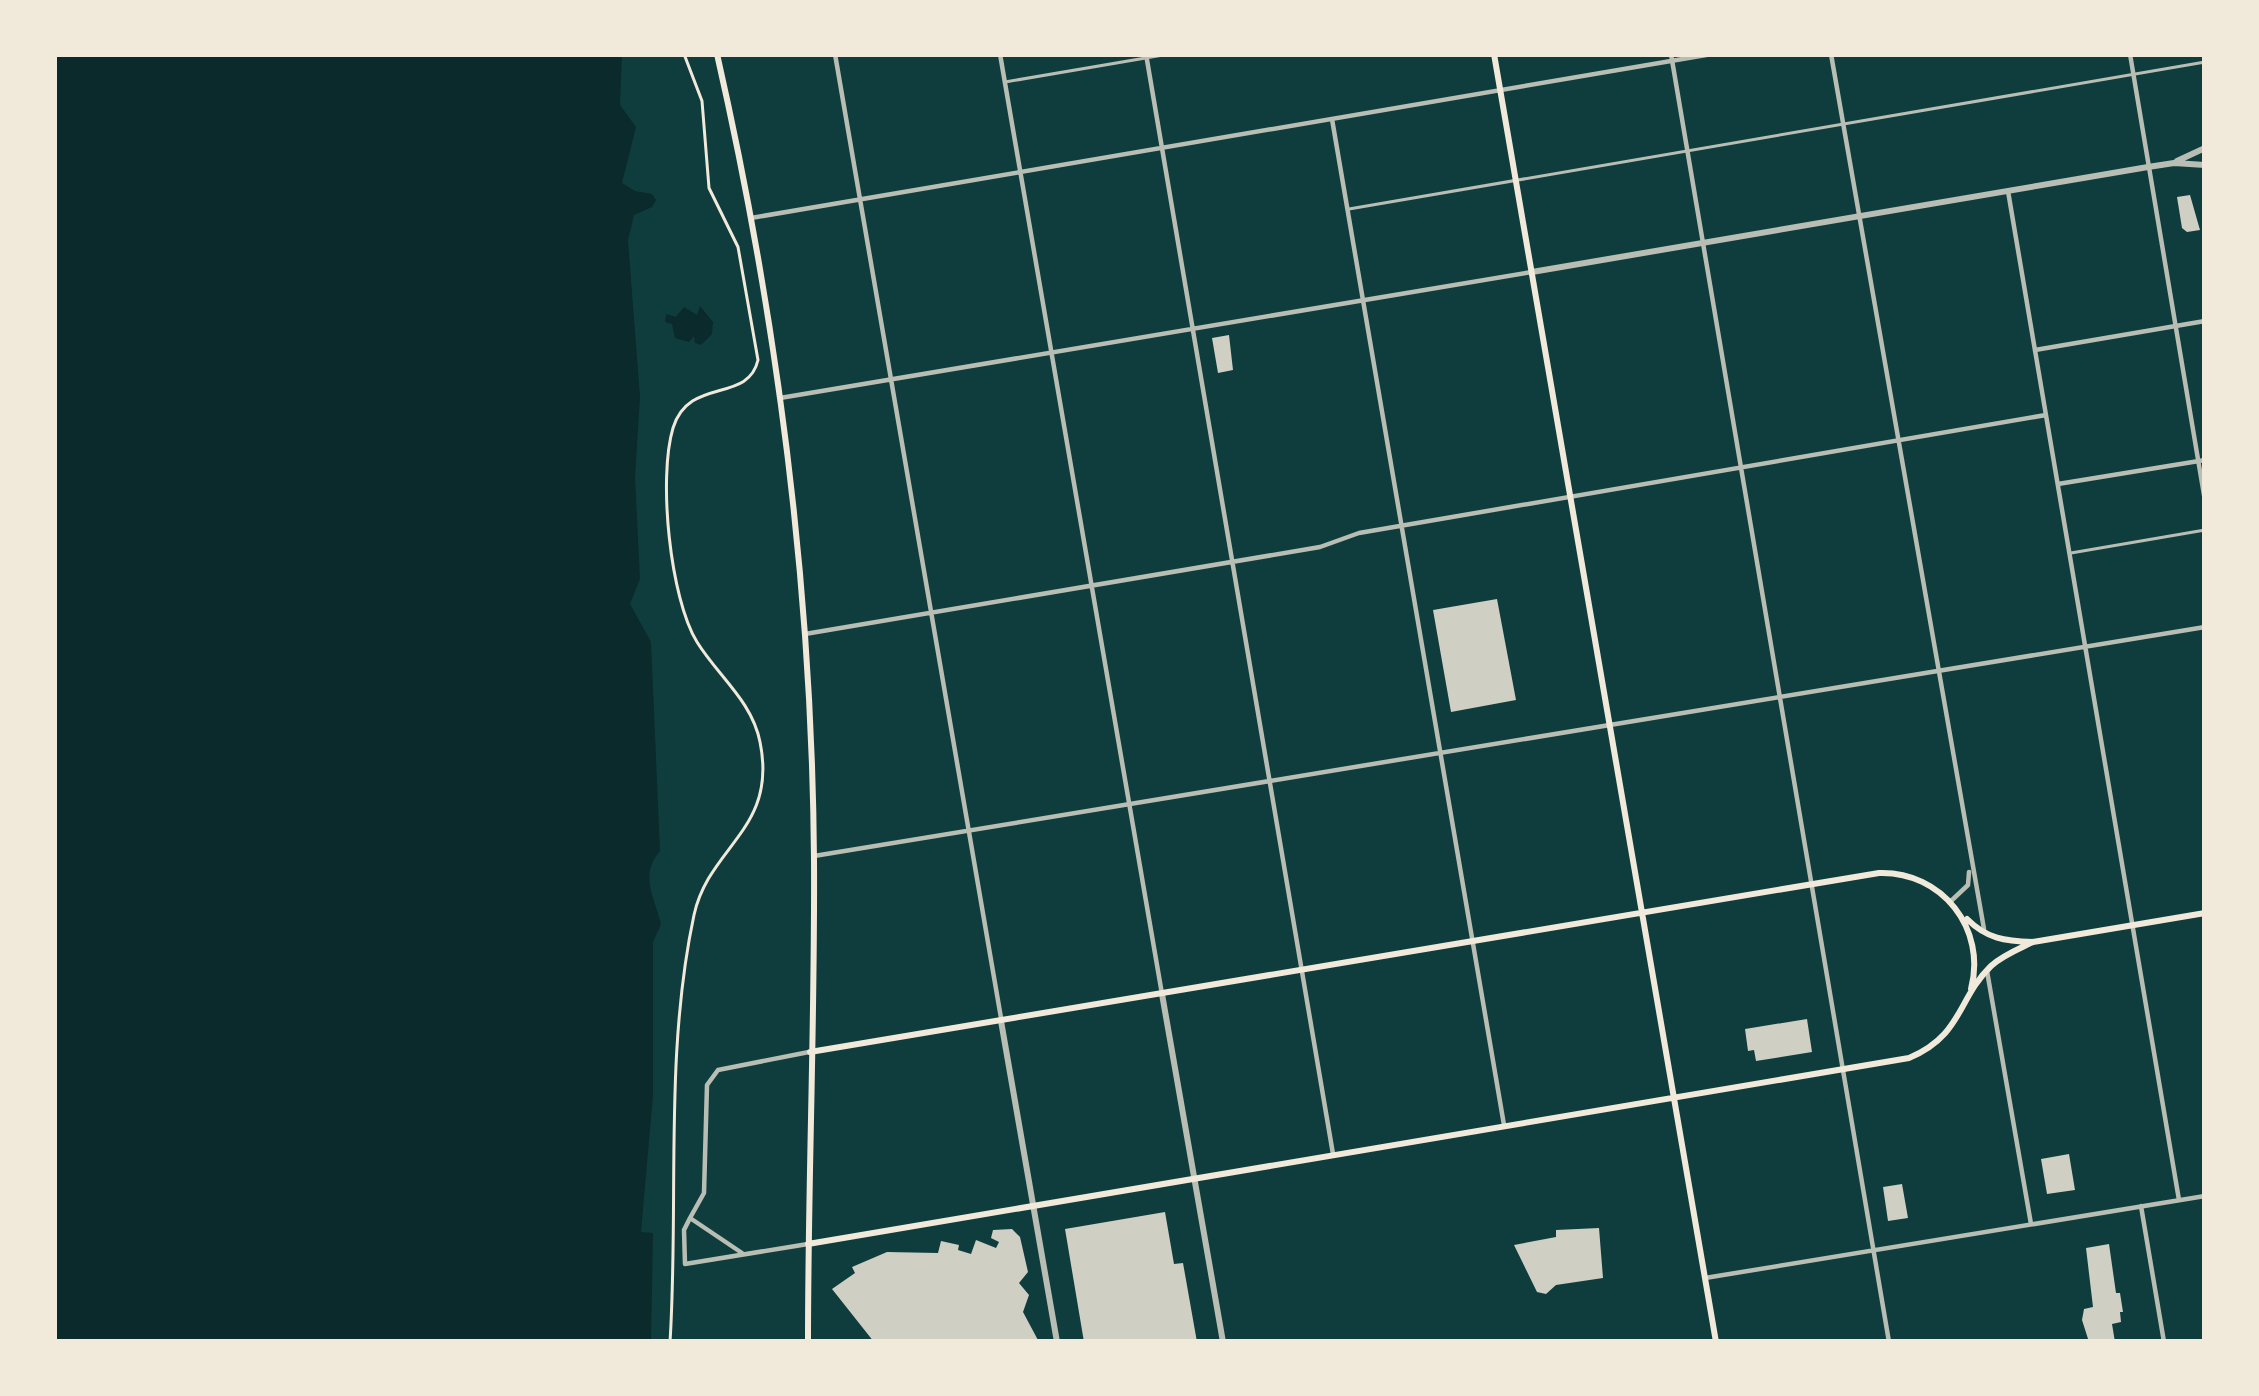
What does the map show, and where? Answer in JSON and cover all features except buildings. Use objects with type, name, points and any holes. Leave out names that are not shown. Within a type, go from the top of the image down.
[{"type":"main road","points":[[717,54],[751,218],[780,398],[805,634],[814,856],[808,1342]]},
{"type":"main road","points":[[1494,54],[1716,1342]]},
{"type":"main road","points":[[809,1052],[1879,873],[1928,883],[1985,935],[2005,941],[2033,942],[2205,913]]},
{"type":"main road","points":[[1960,913],[1976,954],[1969,999]]},
{"type":"main road","points":[[808,1244],[1910,1058],[1951,1029],[1987,971],[2033,942]]},
{"type":"street","points":[[835,54],[1058,1342]]},
{"type":"street","points":[[1000,54],[1223,1342]]},
{"type":"street","points":[[751,218],[1500,91],[1672,57],[1712,54]]},
{"type":"street","points":[[1831,54],[1985,935]]},
{"type":"street","points":[[2129,54],[2202,460],[2205,501]]},
{"type":"street","points":[[1146,56],[1333,1154]]},
{"type":"street","points":[[1672,57],[1889,1342]]},
{"type":"street","points":[[1332,118],[1504,1125]]},
{"type":"street","points":[[2174,163],[2205,148]]},
{"type":"street","points":[[780,398],[2148,166],[2205,165]]},
{"type":"street","points":[[2008,190],[2179,1200]]},
{"type":"street","points":[[2035,350],[2205,321]]},
{"type":"street","points":[[805,634],[1320,547],[1402,525],[2046,415]]},
{"type":"street","points":[[2057,484],[2202,460]]},
{"type":"street","points":[[814,856],[2205,627]]},
{"type":"street","points":[[1951,901],[1968,885],[1970,866]]},
{"type":"street","points":[[1987,971],[2031,1224]]},
{"type":"street","points":[[808,1244],[685,1264],[684,1230],[704,1193],[707,1085],[718,1070],[809,1052]]},
{"type":"street","points":[[1705,1278],[2205,1196]]},
{"type":"street","points":[[2141,1206],[2164,1342]]},
{"type":"street","points":[[690,1218],[742,1253]]},
{"type":"lane","points":[[1005,82],[1169,54]]},
{"type":"lane","points":[[1347,209],[2205,62]]},
{"type":"lane","points":[[2069,553],[2205,530]]},
{"type":"path","points":[[670,1342],[682,984],[702,890],[748,825],[762,776],[761,746],[752,718],[693,634],[673,562],[668,515],[673,429],[689,402],[707,391],[743,385],[755,373],[758,360],[738,248],[709,188],[702,101],[684,54]]},
{"type":"water","points":[[54,54],[622,54],[620,105],[636,127],[622,183],[656,200],[634,215],[628,240],[640,397],[635,478],[640,579],[630,604],[651,642],[660,851],[649,877],[661,924],[653,942],[653,1095],[641,1232],[653,1233],[651,1342],[54,1342]]},
{"type":"water","points":[[700,306],[713,322],[712,334],[701,345],[694,336],[689,342],[675,338],[672,324],[665,322],[666,314],[676,317],[684,307],[697,315]]}]
